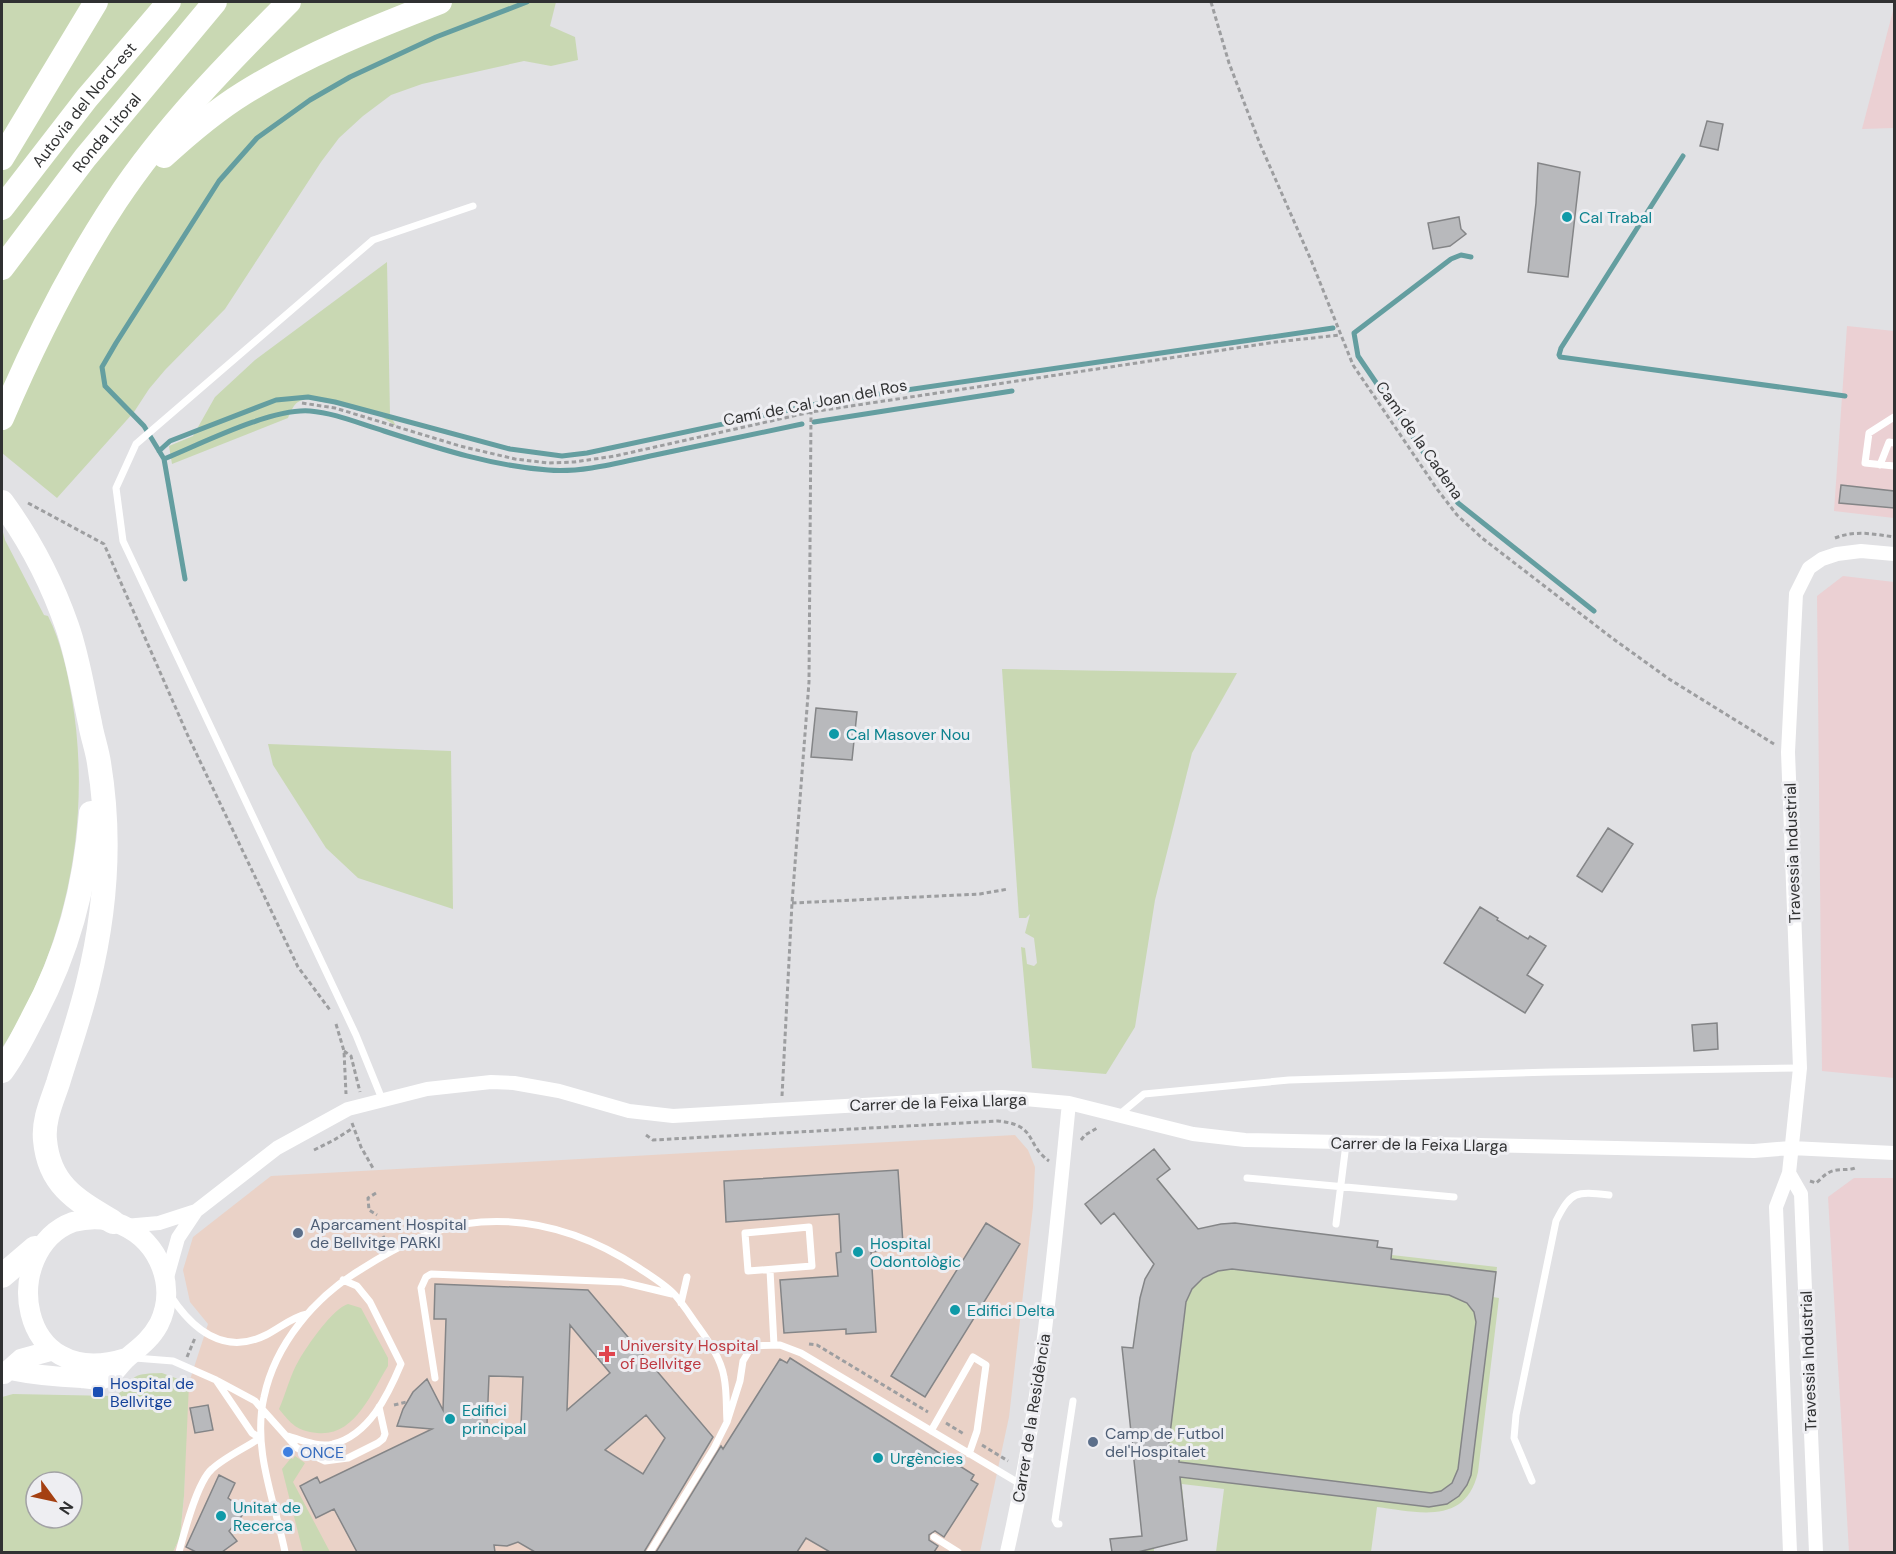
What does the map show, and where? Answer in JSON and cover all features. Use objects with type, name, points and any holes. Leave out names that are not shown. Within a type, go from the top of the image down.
[{"type":"highway","points":[[2,158],[96,2]]},
{"type":"highway","points":[[2,203],[73,101],[149,2]]},
{"type":"highway","name":"Autovia del Nord-est","points":[[2,208],[87,98],[169,2]]},
{"type":"highway","name":"Ronda Litoral","points":[[2,268],[99,140],[215,2]]},
{"type":"highway","points":[[2,418],[29,355],[87,247],[117,199],[179,119],[220,71],[290,2]]},
{"type":"highway","points":[[87,247],[121,202],[158,161],[199,125],[243,94],[293,65],[350,38],[440,2]]},
{"type":"highway","points":[[10,500],[67,626],[99,762],[104,825],[105,880],[99,931],[88,985],[50,1108],[44,1137],[47,1156],[60,1184],[79,1201],[118,1224]]},
{"type":"highway","points":[[2,1071],[25,1034],[55,974],[76,909],[86,864],[92,804],[90,726]]},
{"type":"highway","points":[[2,1276],[35,1248]]},
{"type":"street","name":"Travessia Industrial","points":[[1790,1552],[1776,1207],[1789,1173],[1800,1068],[1788,752],[1796,594],[1809,568],[1822,559],[1837,554],[1861,551],[1894,554]]},
{"type":"street","name":"Carrer de la Feixa Llarga","points":[[166,1286],[178,1238],[196,1211],[277,1148],[348,1109],[382,1099],[450,1086],[514,1083],[548,1088],[629,1111],[653,1115],[690,1116],[981,1098],[1036,1099],[1069,1103],[1120,1114],[1215,1138],[1346,1144],[1754,1151],[1791,1149],[1894,1153]]},
{"type":"street","name":"Carrer de la Residència","points":[[1007,1552],[1023,1485],[1037,1399],[1069,1103]]},
{"type":"street","name":"Travessia Industrial","points":[[1789,1173],[1801,1194],[1816,1552]]},
{"type":"street","name":"Carrer de la Feixa Llarga","points":[[118,1224],[159,1223],[196,1211]]},
{"type":"street","points":[[6,1372],[102,1379],[115,1373],[126,1358],[150,1338],[159,1324],[165,1305],[166,1286],[162,1267],[153,1250],[140,1236],[118,1224],[84,1219],[48,1234],[35,1248],[26,1266],[21,1284],[21,1304],[27,1323],[38,1339],[50,1351],[62,1358],[80,1364],[99,1365],[126,1358]]},
{"type":"street","points":[[6,1372],[21,1359],[50,1351]]},
{"type":"lane","points":[[382,1099],[356,1035],[123,542],[116,488],[135,444],[374,240],[473,206]]},
{"type":"lane","points":[[1894,417],[1869,433],[1865,463],[1894,466]]},
{"type":"lane","points":[[1880,465],[1889,442],[1894,443]]},
{"type":"lane","points":[[1120,1114],[1144,1094],[1290,1080],[1552,1072],[1800,1068]]},
{"type":"lane","points":[[1336,1224],[1346,1144]]},
{"type":"lane","points":[[1247,1178],[1454,1197]]},
{"type":"lane","points":[[1532,1481],[1514,1438],[1516,1415],[1556,1221],[1565,1202],[1573,1196],[1590,1193],[1609,1195]]},
{"type":"lane","points":[[285,1552],[265,1470],[260,1438],[263,1398],[270,1373],[284,1346],[307,1314],[343,1280],[390,1251],[441,1229],[480,1222],[516,1222],[548,1227],[606,1248],[650,1275],[674,1294],[711,1347],[724,1375],[727,1422]]},
{"type":"lane","points":[[809,1227],[812,1266],[770,1269],[748,1271],[744,1233],[809,1227]]},
{"type":"lane","points":[[770,1269],[774,1345]]},
{"type":"lane","points":[[435,1378],[421,1288],[426,1277],[431,1274],[622,1282],[674,1294]]},
{"type":"lane","points":[[681,1303],[687,1277]]},
{"type":"lane","points":[[288,1436],[312,1443],[332,1445],[360,1430],[379,1407],[401,1364],[370,1302],[357,1286],[343,1280]]},
{"type":"lane","points":[[166,1286],[179,1310],[199,1330],[216,1338],[231,1341],[250,1340],[264,1336],[296,1316],[307,1314]]},
{"type":"lane","points":[[711,1347],[780,1345],[801,1353],[1023,1485]]},
{"type":"lane","points":[[650,1552],[714,1448],[727,1422],[740,1381],[743,1361],[752,1346]]},
{"type":"lane","points":[[932,1431],[973,1357],[986,1365],[977,1431],[969,1454]]},
{"type":"lane","points":[[126,1358],[173,1361],[216,1380],[255,1401],[297,1448],[325,1461],[348,1458],[383,1439],[386,1434],[379,1407]]},
{"type":"lane","points":[[216,1380],[252,1433],[260,1438]]},
{"type":"lane","points":[[1059,1524],[1055,1520],[1073,1401]]},
{"type":"lane","points":[[178,1552],[185,1526],[211,1469],[260,1438]]},
{"type":"lane","points":[[934,1538],[958,1552]]},
{"type":"path","name":"Camí de la Cadena","points":[[1212,2],[1230,63],[1260,144],[1311,260],[1353,364],[1437,489],[1464,522],[1491,545],[1669,680],[1788,752]]},
{"type":"path","name":"Camí de Cal Joan del Ros","points":[[302,403],[335,408],[460,446],[515,459],[548,463],[574,462],[615,456],[811,412],[1276,342],[1340,335]]},
{"type":"path","points":[[782,1110],[792,903],[809,682],[811,412]]},
{"type":"path","points":[[10,500],[104,544],[188,736],[298,967],[329,1009],[344,1051],[346,1099]]},
{"type":"path","points":[[792,903],[980,894],[1008,889]]},
{"type":"path","points":[[344,1051],[351,1056],[361,1094]]},
{"type":"path","name":"Carrer de la Feixa Llarga","points":[[646,1135],[653,1140],[998,1121],[1014,1122],[1027,1131],[1042,1156],[1047,1159]]},
{"type":"path","points":[[314,1150],[353,1128],[374,1170]]},
{"type":"path","points":[[376,1193],[368,1198],[367,1203],[369,1210],[377,1215]]},
{"type":"path","points":[[383,1236],[388,1243]]},
{"type":"path","points":[[187,1359],[196,1336]]},
{"type":"path","points":[[807,1343],[817,1345],[1008,1461]]},
{"type":"shaded area","points":[[1894,7],[1894,128],[1862,129]]},
{"type":"shaded area","points":[[1847,326],[1894,331],[1894,518],[1834,511]]},
{"type":"shaded area","points":[[1843,576],[1894,582],[1894,1078],[1822,1071],[1817,596]]},
{"type":"shaded area","name":"University Hospital of Bellvitge","points":[[1015,1135],[1028,1150],[1035,1167],[1033,1207],[1009,1417],[980,1552],[173,1552],[180,1537],[184,1496],[187,1389],[208,1324],[190,1302],[183,1270],[193,1237],[271,1176]]},
{"type":"shaded area","points":[[1854,1178],[1894,1178],[1894,1552],[1849,1552],[1828,1197]]},
{"type":"green space","points":[[2,2],[556,2],[550,26],[575,37],[578,60],[551,66],[524,61],[422,84],[391,95],[363,116],[339,138],[321,162],[225,309],[165,370],[134,412],[57,498],[2,453]]},
{"type":"green space","points":[[387,262],[390,415],[396,426],[374,412],[308,399],[295,405],[288,418],[172,464],[169,446],[193,436],[215,397],[255,360]]},
{"type":"green space","points":[[2,528],[5,540],[44,615],[48,616],[60,646],[72,699],[79,789],[76,835],[69,880],[58,924],[44,967],[25,1009],[2,1048]]},
{"type":"green space","points":[[1002,669],[1237,673],[1192,753],[1155,900],[1135,1027],[1106,1074],[1032,1068],[1021,947],[1025,948],[1027,964],[1034,966],[1037,963],[1034,938],[1025,933],[1030,914],[1026,918],[1019,918]]},
{"type":"green space","points":[[268,744],[451,751],[453,909],[358,878],[326,848],[273,765]]},
{"type":"green space","points":[[1154,1149],[1170,1169],[1158,1179],[1198,1229],[1235,1223],[1378,1241],[1377,1247],[1392,1249],[1392,1255],[1497,1267],[1493,1297],[1499,1298],[1478,1472],[1472,1489],[1463,1501],[1438,1512],[1377,1507],[1371,1552],[1216,1552],[1224,1489],[1182,1484],[1187,1540],[1154,1548],[1154,1552],[1112,1552],[1110,1539],[1142,1536],[1122,1347],[1133,1348],[1141,1294],[1154,1264],[1114,1214],[1101,1224],[1085,1204]]},
{"type":"green space","points":[[348,1304],[361,1308],[388,1358],[388,1366],[368,1400],[352,1421],[330,1432],[304,1431],[291,1423],[279,1409],[293,1372],[308,1346],[335,1312]]},
{"type":"green space","points":[[162,1373],[189,1383],[184,1496],[180,1537],[173,1552],[2,1552],[2,1397],[13,1394],[114,1396],[118,1395],[132,1379],[140,1375]]},
{"type":"green space","points":[[295,1456],[305,1463],[293,1482],[330,1552],[303,1552],[282,1469]]},
{"type":"building","points":[[1707,121],[1723,124],[1718,150],[1700,146]]},
{"type":"building","name":"Cal Trabal","points":[[1538,163],[1580,172],[1568,277],[1528,272]]},
{"type":"building","points":[[1459,217],[1461,229],[1466,234],[1450,246],[1433,249],[1428,223]]},
{"type":"building","points":[[1841,485],[1894,491],[1894,508],[1839,503]]},
{"type":"building","name":"Cal Masover Nou","points":[[816,708],[857,712],[852,760],[811,757]]},
{"type":"building","points":[[1608,828],[1633,844],[1602,892],[1577,876]]},
{"type":"building","points":[[1480,907],[1528,939],[1530,936],[1546,946],[1527,975],[1543,985],[1525,1013],[1444,963]]},
{"type":"building","points":[[1717,1023],[1718,1049],[1694,1051],[1692,1025]]},
{"type":"building","points":[[1154,1149],[1170,1169],[1157,1179],[1198,1229],[1235,1223],[1378,1241],[1377,1247],[1392,1249],[1391,1259],[1496,1272],[1471,1475],[1459,1496],[1447,1504],[1429,1507],[1180,1477],[1187,1540],[1138,1552],[1112,1552],[1110,1539],[1142,1536],[1122,1347],[1133,1348],[1140,1298],[1145,1279],[1154,1264],[1114,1213],[1101,1224],[1085,1204]],"holes":[[[1232,1269],[1449,1295],[1467,1303],[1474,1312],[1476,1322],[1458,1469],[1452,1483],[1441,1491],[1431,1493],[1179,1462],[1179,1458],[1167,1459],[1186,1302],[1192,1289],[1203,1278],[1218,1271]]]},
{"type":"building","name":"Hospital Odontològic","points":[[898,1170],[903,1244],[878,1246],[879,1251],[871,1252],[876,1332],[846,1334],[846,1329],[784,1333],[780,1280],[838,1276],[836,1253],[841,1252],[839,1214],[726,1222],[724,1181]]},
{"type":"building","name":"Edifici Delta","points":[[986,1223],[1020,1244],[925,1397],[891,1376]]},
{"type":"building","name":"Edifici principal","points":[[435,1284],[588,1290],[713,1437],[644,1552],[535,1552],[518,1542],[507,1546],[494,1545],[495,1552],[357,1552],[334,1509],[316,1518],[300,1486],[317,1477],[320,1483],[432,1429],[397,1426],[403,1409],[413,1392],[427,1379],[443,1410],[446,1319],[434,1319]],"holes":[[[570,1325],[610,1373],[567,1410]],[[489,1376],[523,1377],[521,1426],[487,1425]],[[646,1415],[665,1438],[643,1474],[605,1450]]]},
{"type":"building","name":"Urgències","points":[[790,1358],[974,1475],[971,1480],[978,1484],[944,1537],[935,1531],[929,1535],[929,1540],[938,1546],[934,1552],[830,1552],[806,1538],[797,1552],[656,1552],[721,1446],[723,1449],[780,1359],[787,1363]]},
{"type":"building","points":[[208,1405],[213,1430],[195,1433],[190,1408]]},
{"type":"building","name":"Unitat de Recerca","points":[[219,1475],[235,1483],[228,1498],[246,1511],[229,1531],[237,1541],[222,1552],[196,1552],[186,1547]]},
{"type":"waterway","points":[[185,579],[164,459],[144,426],[105,386],[102,367],[116,343],[219,181],[257,138],[310,100],[350,77],[436,37],[527,2]]},
{"type":"waterway","points":[[1683,156],[1561,348],[1560,357],[1845,396]]},
{"type":"waterway","points":[[1471,257],[1461,255],[1451,259],[1354,333],[1358,356],[1458,503],[1594,611]]},
{"type":"waterway","points":[[159,451],[170,441],[276,400],[308,397],[335,402],[510,449],[562,456],[587,453],[831,401],[1333,328]]},
{"type":"waterway","points":[[814,422],[1012,391]]},
{"type":"waterway","points":[[164,459],[256,421],[276,415],[310,411],[338,416],[424,444],[485,460],[506,465],[561,471],[602,466],[802,424]]},
{"type":"place","name":"Cal Trabal","points":[[1567,217]]},
{"type":"place","name":"Cal Masover Nou","points":[[834,734]]},
{"type":"place","name":"Aparcament Hospital de Bellvitge PARKI","points":[[298,1233]]},
{"type":"place","name":"Hospital Odontològic","points":[[858,1252]]},
{"type":"place","name":"Edifici Delta","points":[[955,1310]]},
{"type":"place","name":"University Hospital of Bellvitge","points":[[607,1354]]},
{"type":"place","name":"Hospital de Bellvitge","points":[[98,1392]]},
{"type":"place","name":"Edifici principal","points":[[450,1419]]},
{"type":"place","name":"Camp de Futbol del'Hospitalet","points":[[1093,1442]]},
{"type":"place","name":"ONCE","points":[[288,1452]]},
{"type":"place","name":"Urgències","points":[[878,1458]]},
{"type":"place","name":"Unitat de Recerca","points":[[221,1516]]}]
